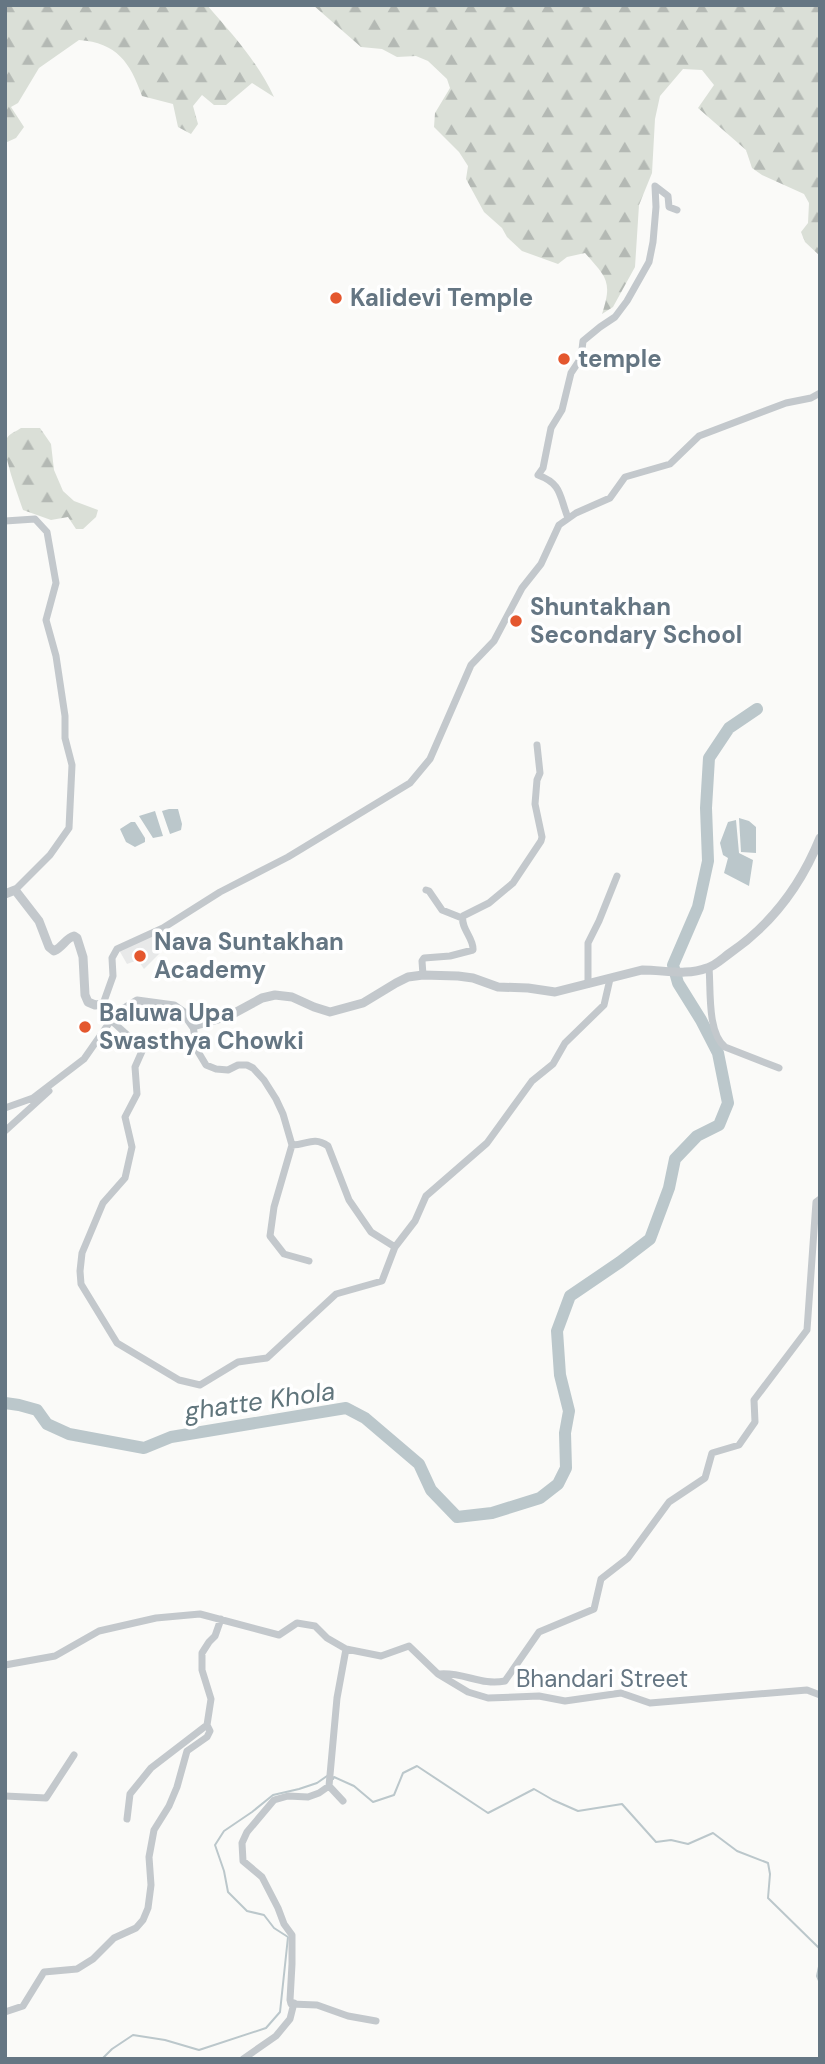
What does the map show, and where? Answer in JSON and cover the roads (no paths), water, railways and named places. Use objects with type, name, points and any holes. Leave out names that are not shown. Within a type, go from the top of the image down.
[{"type":"street","points":[[568,518],[553,481],[538,475],[543,468],[551,428],[562,410],[571,373],[581,358],[583,341],[615,317],[649,262],[656,207],[655,186],[668,196],[669,206],[677,210]]},
{"type":"street","points":[[103,1004],[113,976],[112,958],[117,949],[163,928],[220,892],[288,857],[411,783],[430,759],[471,665],[494,641],[522,588],[541,564],[559,525],[610,498],[625,477],[670,464],[699,436],[820,393]]},
{"type":"street","points":[[5,521],[36,519],[47,532],[56,583],[46,620],[56,656],[65,716],[65,738],[72,765],[69,828],[50,855],[10,892],[39,920],[49,947],[54,951],[62,947],[70,937],[77,938],[83,957],[85,995],[88,1002],[103,1004],[116,1014]]},
{"type":"street","points":[[462,918],[493,900],[513,883],[541,841],[535,804],[540,773],[537,745]]},
{"type":"street","points":[[193,1026],[229,1016],[262,998],[275,995],[292,997],[330,1012],[363,1003],[396,983],[423,975],[458,976],[473,978],[498,988],[528,988],[555,992],[642,970],[681,974],[709,968],[743,945],[776,914],[809,864],[820,838]]},
{"type":"street","points":[[588,984],[588,943],[617,876]]},
{"type":"street","points":[[423,975],[424,958],[450,956],[473,950],[473,943],[462,918],[445,912],[426,890]]},
{"type":"street","points":[[709,968],[713,1023],[719,1042],[725,1047],[779,1068]]},
{"type":"street","points":[[116,1014],[114,1023],[143,1049],[135,1067],[137,1094],[125,1117],[132,1147],[125,1178],[103,1203],[82,1253],[79,1271],[82,1284],[117,1343],[179,1380],[200,1385],[238,1362],[267,1358],[336,1294],[382,1281],[395,1247],[415,1221],[426,1196],[487,1143],[532,1081],[553,1064],[565,1044],[604,1005],[610,979]]},
{"type":"street","points":[[5,1108],[33,1098],[84,1059],[116,1014],[137,1001],[174,1006],[184,1013],[193,1026],[197,1050],[206,1065],[228,1070],[247,1065],[264,1080],[276,1099],[292,1145],[274,1207],[270,1236],[284,1254],[309,1261]]},
{"type":"street","points":[[5,1132],[61,1077]]},
{"type":"street","points":[[292,1145],[302,1145],[313,1140],[328,1146],[349,1199],[371,1232],[395,1247]]},
{"type":"street","points":[[438,1674],[452,1673],[492,1684],[505,1681],[539,1632],[594,1609],[601,1579],[628,1558],[669,1502],[705,1478],[712,1453],[739,1445],[755,1422],[754,1400],[807,1330],[816,1202],[820,1199]]},
{"type":"street","name":"Bhandari Street","points":[[5,1665],[55,1656],[99,1631],[156,1618],[200,1614],[279,1635],[297,1623],[315,1626],[327,1638],[346,1649],[381,1656],[409,1646],[438,1674],[468,1692],[488,1698],[539,1696],[565,1701],[621,1693],[650,1703],[807,1690],[820,1695]]},
{"type":"street","points":[[5,2012],[23,2006],[44,1972],[77,1969],[93,1959],[114,1938],[136,1928],[142,1920],[148,1908],[151,1885],[149,1857],[153,1830],[174,1794],[187,1751],[207,1737],[210,1731],[207,1725],[211,1699],[202,1670],[202,1653],[215,1636],[221,1619]]},
{"type":"street","points":[[343,1801],[329,1786],[337,1698],[346,1649]]},
{"type":"street","points":[[127,1819],[130,1794],[151,1768],[207,1725]]},
{"type":"street","points":[[5,1796],[46,1798],[74,1755]]},
{"type":"street","points":[[329,1786],[308,1797],[288,1796],[274,1800],[247,1832],[242,1843],[243,1861],[262,1877],[284,1924],[292,1934],[291,2004],[317,2005],[348,2016],[376,2021]]},
{"type":"street","points":[[243,2059],[276,2036],[290,2019],[294,2003]]},
{"type":"waterway","name":"ghatte Khola","points":[[5,1403],[37,1410],[47,1424],[69,1434],[144,1448],[171,1437],[346,1408],[365,1418],[419,1464],[431,1490],[457,1517],[492,1513],[540,1498],[558,1484],[566,1468],[565,1433],[569,1411],[560,1375],[557,1331],[570,1296],[650,1239],[669,1188],[675,1159],[697,1136],[719,1125],[728,1103],[718,1053],[678,983],[673,965],[698,907],[708,861],[706,808],[709,758],[729,728],[757,709]]},
{"type":"waterway","points":[[333,1779],[334,1777],[354,1786],[373,1802],[394,1795],[403,1773],[417,1766],[488,1813],[534,1789],[578,1811],[622,1804],[656,1842],[671,1840],[688,1844],[713,1833],[737,1851],[768,1863],[768,1898],[820,1949]]},
{"type":"waterway","points":[[102,2059],[133,2035],[165,2040],[199,2050],[266,2028],[280,2012],[288,1937],[274,1928],[264,1915],[247,1911],[228,1892],[215,1845],[224,1831],[273,1795],[317,1783],[327,1776]]},
{"type":"waterway","points":[[820,1962],[817,1976],[820,1983]]},
{"type":"place","name":"Kalidevi Temple","points":[[336,298]]},
{"type":"place","name":"temple","points":[[564,359]]},
{"type":"place","name":"Shuntakhan Secondary School","points":[[516,621]]},
{"type":"place","name":"Nava Suntakhan Academy","points":[[140,956]]},
{"type":"place","name":"Baluwa Upa Swasthya Chowki","points":[[85,1027]]}]
